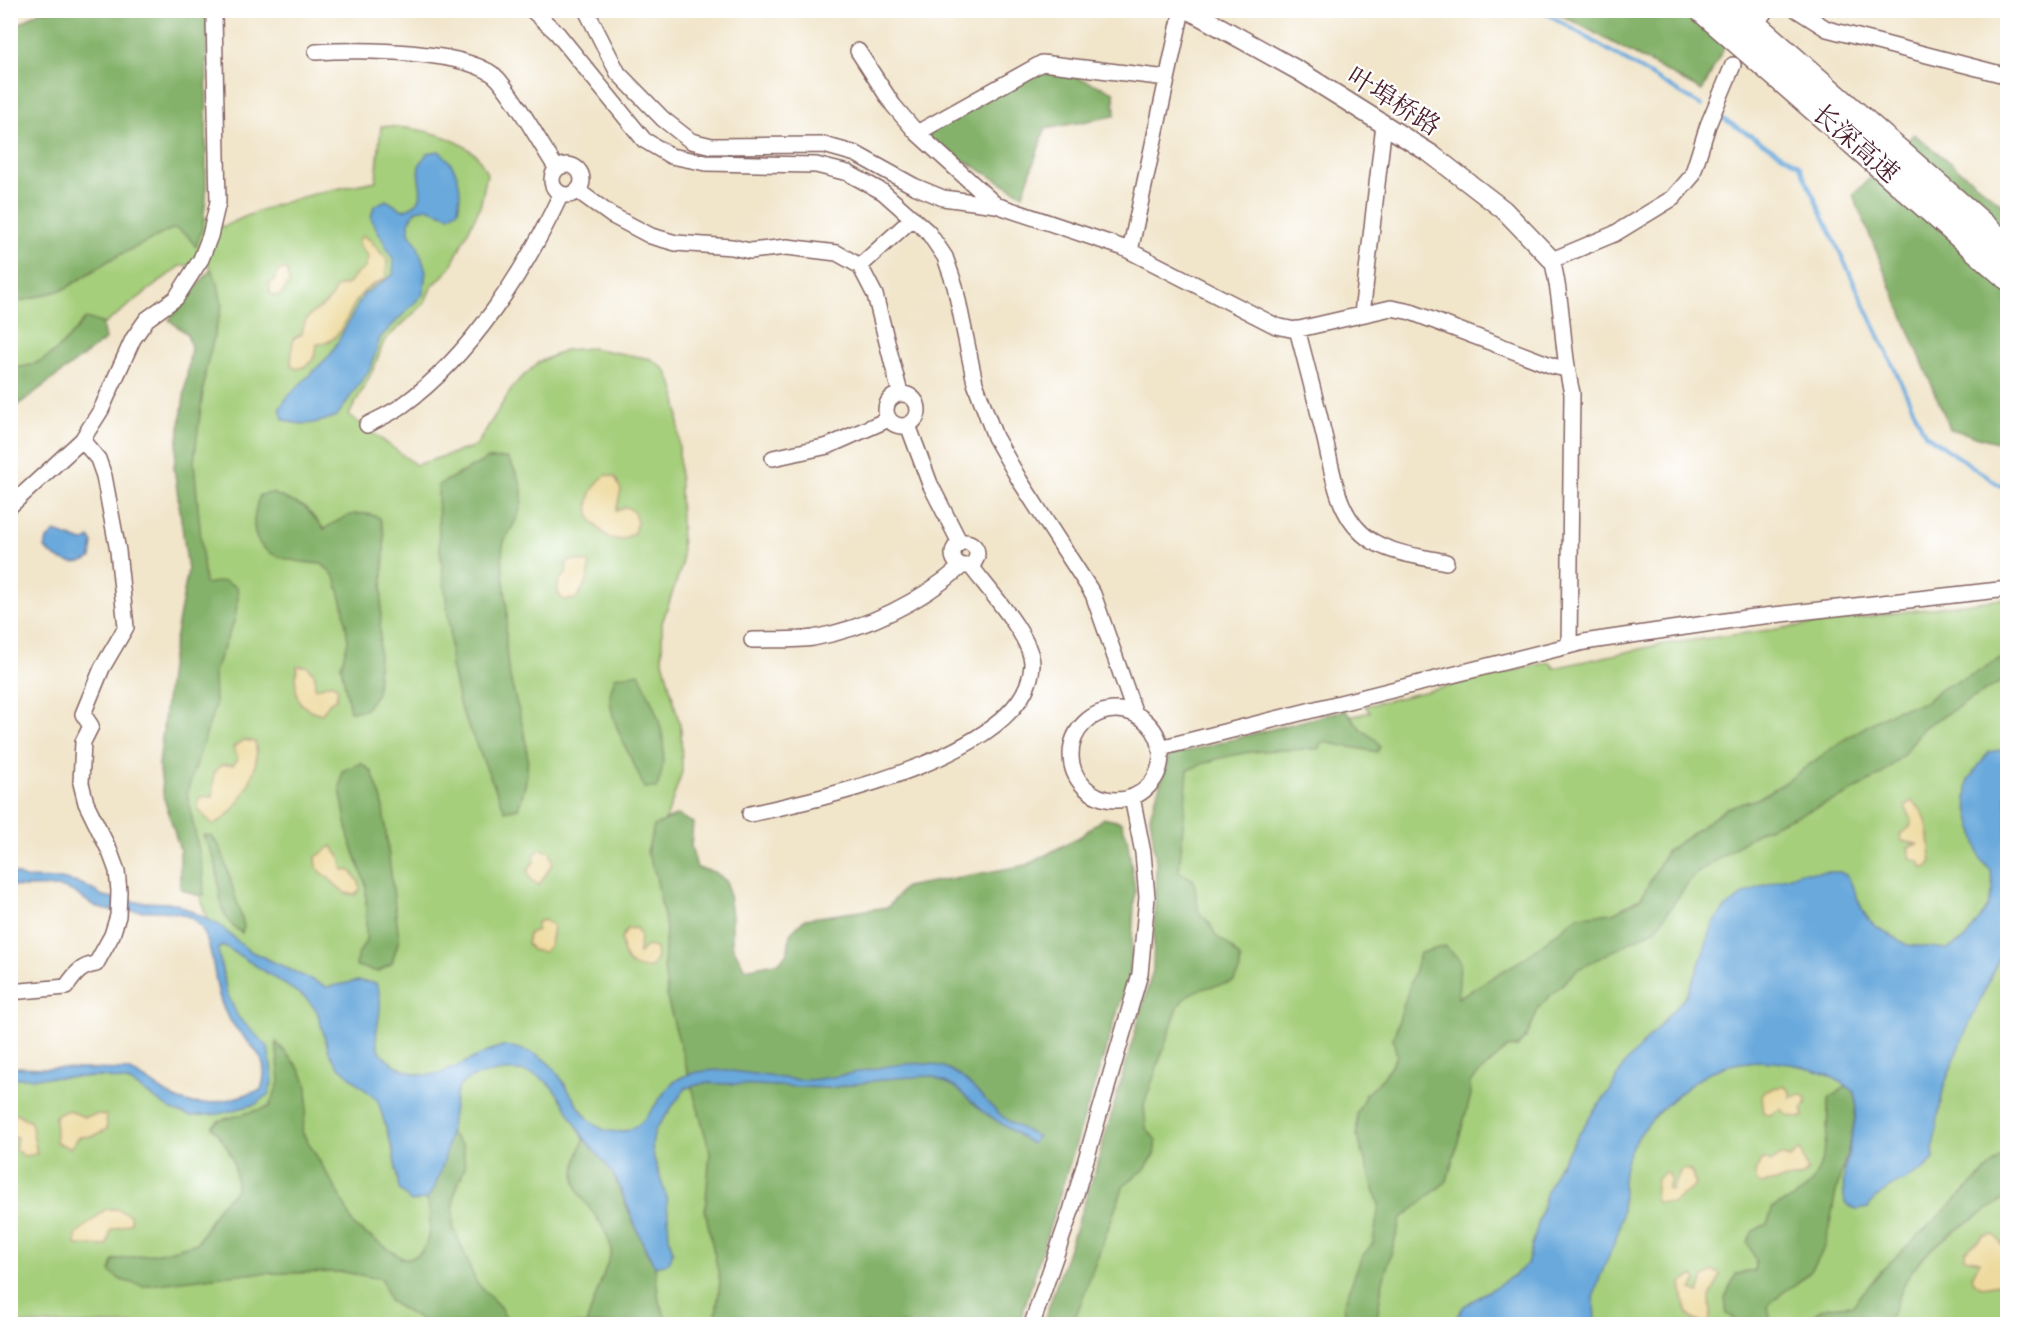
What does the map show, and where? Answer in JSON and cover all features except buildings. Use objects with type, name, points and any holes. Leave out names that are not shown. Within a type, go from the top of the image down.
[{"type":"highway","name":"长深高速","points":[[1704,10],[2007,276]]},
{"type":"highway","name":"长深高速","points":[[1735,10],[2007,249]]},
{"type":"street","points":[[10,506],[82,440],[101,410],[133,339],[147,319],[176,298],[201,259],[210,236],[218,202],[214,16],[217,10]]},
{"type":"street","points":[[532,10],[557,33],[644,140],[671,156],[706,164],[816,165],[848,173],[883,192],[928,232],[945,257],[955,286],[975,383],[995,437],[1020,481],[1093,594],[1135,714]]},
{"type":"street","points":[[586,10],[618,73],[663,119],[691,141],[712,146],[824,145],[856,154],[914,186],[943,198],[996,205],[1083,232],[1130,251],[1276,326],[1297,329],[1391,308],[1411,312],[1533,359],[1566,369]]},
{"type":"street","points":[[1130,251],[1182,10]]},
{"type":"street","name":"叶埠桥路","points":[[1189,10],[1299,71],[1431,154],[1504,210],[1552,260]]},
{"type":"street","points":[[1797,10],[1827,29],[2007,76]]},
{"type":"street","points":[[316,52],[354,49],[385,51],[441,58],[485,68],[499,80],[557,169]]},
{"type":"street","points":[[858,51],[893,105],[917,133],[996,205]]},
{"type":"street","points":[[917,133],[1042,63],[1167,78]]},
{"type":"street","points":[[1569,646],[1572,393],[1566,369],[1559,288],[1552,260],[1614,234],[1673,198],[1692,176],[1708,125],[1733,65]]},
{"type":"street","points":[[1362,314],[1384,124]]},
{"type":"street","points":[[567,165],[576,168],[582,182],[578,191],[570,195],[561,194],[552,183],[557,169],[567,165]]},
{"type":"street","points":[[578,191],[611,215],[651,236],[676,243],[732,247],[750,251],[787,247],[837,253],[860,266],[874,295],[900,393]]},
{"type":"street","points":[[367,425],[402,406],[431,381],[470,339],[510,288],[543,233],[561,194]]},
{"type":"street","points":[[860,266],[913,218]]},
{"type":"street","points":[[1297,329],[1326,442],[1332,478],[1344,507],[1357,528],[1370,540],[1389,550],[1446,562]]},
{"type":"street","points":[[900,393],[914,398],[919,408],[916,418],[908,425],[897,426],[889,419],[887,403],[900,393]]},
{"type":"street","points":[[773,458],[828,446],[889,419]]},
{"type":"street","points":[[752,640],[811,638],[852,628],[891,613],[975,559],[976,551],[968,543],[960,543],[930,484],[908,425]]},
{"type":"street","points":[[10,992],[66,987],[81,969],[96,964],[112,935],[118,916],[117,872],[86,803],[81,783],[83,742],[91,726],[83,714],[102,668],[126,627],[125,607],[118,551],[104,476],[98,459],[82,440]]},
{"type":"street","points":[[750,814],[823,798],[899,775],[942,757],[1001,719],[1018,700],[1031,671],[1032,663],[1028,649],[1019,632],[966,565]]},
{"type":"street","points":[[1160,748],[1569,646],[1746,618],[2007,589]]},
{"type":"street","points":[[1107,710],[1121,710],[1135,714],[1147,722],[1156,734],[1160,748],[1160,763],[1155,777],[1145,789],[1132,797],[1117,800],[1102,798],[1088,791],[1075,773],[1070,752],[1074,737],[1082,725],[1093,716],[1107,710]]},
{"type":"street","points":[[1032,1324],[1071,1211],[1140,974],[1147,897],[1143,853],[1132,797]]},
{"type":"green space","points":[[40,11],[207,11],[206,199],[202,228],[196,247],[187,235],[174,228],[108,261],[65,289],[11,304],[10,30]]},
{"type":"green space","points":[[1554,11],[1685,11],[1725,45],[1702,91]]},
{"type":"green space","points":[[1042,63],[1114,92],[1115,116],[1045,129],[1023,195],[917,133]]},
{"type":"green space","points":[[381,126],[418,129],[454,140],[477,156],[487,174],[480,207],[450,268],[431,288],[424,304],[384,341],[374,368],[349,415],[416,465],[476,446],[514,385],[539,362],[566,350],[591,348],[651,359],[666,370],[674,387],[678,412],[682,565],[662,623],[662,657],[681,729],[682,772],[660,837],[758,1324],[11,1324],[11,1072],[120,1075],[186,1109],[265,1092],[269,1071],[265,1053],[228,1010],[212,938],[173,799],[198,595],[182,465],[208,322],[211,269],[208,263],[180,266],[11,396],[11,253],[182,204],[223,227],[279,204],[317,193],[376,181]]},
{"type":"green space","points":[[1914,134],[2007,208],[2007,445],[1950,429],[1853,195]]},
{"type":"green space","points":[[211,269],[218,283],[222,306],[206,368],[194,462],[205,584],[224,581],[237,587],[238,598],[235,619],[214,672],[215,707],[187,793],[203,872],[204,895],[195,895],[180,888],[180,850],[164,798],[159,765],[170,667],[188,570],[174,467],[191,347],[187,334],[169,320]]},
{"type":"green space","points":[[86,318],[102,323],[105,340],[11,410],[11,367],[23,367],[44,359],[62,345]]},
{"type":"green space","points":[[507,458],[520,483],[522,499],[518,516],[506,538],[502,553],[507,614],[506,642],[508,664],[526,743],[528,764],[518,808],[505,811],[460,707],[451,666],[450,631],[439,542],[438,485],[487,459]]},
{"type":"green space","points":[[272,493],[305,507],[324,529],[351,515],[365,514],[380,518],[384,533],[384,552],[377,693],[365,710],[350,711],[341,666],[348,641],[343,605],[335,577],[322,564],[276,556],[265,550],[258,541],[254,530],[260,495]]},
{"type":"green space","points":[[2007,598],[2007,1324],[1056,1324],[1160,969],[1175,758],[1370,712],[1365,706],[1550,662],[1554,668],[1658,645]]},
{"type":"green space","points":[[2007,654],[2007,678],[1924,727],[1903,755],[1881,775],[1844,796],[1760,831],[1692,877],[1656,929],[1578,969],[1539,1007],[1527,1036],[1517,1047],[1507,1048],[1470,1082],[1471,1095],[1447,1181],[1401,1219],[1382,1285],[1376,1324],[1346,1324],[1344,1304],[1361,1258],[1373,1243],[1379,1205],[1357,1135],[1357,1114],[1366,1094],[1383,1078],[1397,1056],[1393,1039],[1420,953],[1445,946],[1460,960],[1458,998],[1525,958],[1578,916],[1613,913],[1641,898],[1666,852],[1727,808],[1757,799],[1783,784],[1840,742],[1870,724],[1896,710],[1926,702],[1940,689],[1974,674]]},
{"type":"green space","points":[[639,673],[661,729],[664,756],[657,788],[644,788],[618,730],[611,706],[610,695],[615,677]]},
{"type":"green space","points":[[1345,710],[1362,730],[1376,740],[1380,747],[1377,752],[1322,742],[1318,749],[1236,754],[1188,770],[1179,872],[1194,880],[1199,912],[1210,924],[1216,936],[1229,945],[1240,958],[1240,970],[1233,982],[1195,991],[1178,1007],[1144,1105],[1146,1128],[1156,1140],[1154,1156],[1144,1170],[1124,1185],[1073,1324],[1043,1324],[1095,1171],[1153,970],[1156,862],[1150,816],[1169,756]]},
{"type":"green space","points":[[361,763],[372,772],[382,800],[399,939],[392,963],[378,972],[356,966],[357,957],[366,940],[366,885],[349,838],[340,789],[342,771]]},
{"type":"green space","points":[[677,815],[693,823],[691,846],[697,868],[715,872],[727,882],[732,916],[732,945],[745,969],[780,962],[788,951],[790,934],[805,919],[888,907],[905,887],[1027,865],[1081,836],[1103,818],[1121,822],[1127,837],[1135,890],[1130,972],[1019,1324],[719,1324],[716,1314],[720,1281],[705,1210],[710,1152],[668,1002],[664,965],[666,928],[656,876],[647,852],[654,826]]},
{"type":"green space","points":[[203,835],[211,836],[221,848],[244,926],[242,933],[227,919],[223,910],[215,861]]},
{"type":"green space","points":[[276,1042],[296,1065],[306,1082],[307,1102],[302,1132],[341,1197],[354,1226],[402,1258],[420,1253],[425,1246],[430,1218],[427,1199],[434,1189],[449,1132],[463,1146],[465,1167],[454,1196],[453,1226],[476,1282],[500,1307],[509,1324],[427,1324],[389,1301],[382,1279],[343,1272],[238,1274],[143,1286],[121,1280],[110,1272],[113,1260],[165,1252],[197,1243],[219,1206],[236,1190],[234,1163],[223,1141],[212,1127],[218,1121],[269,1107],[280,1080]]},
{"type":"green space","points":[[1847,1086],[1855,1092],[1855,1117],[1829,1229],[1819,1259],[1808,1274],[1768,1306],[1771,1323],[1777,1324],[1745,1324],[1727,1314],[1725,1298],[1736,1274],[1754,1271],[1756,1260],[1747,1242],[1753,1231],[1767,1224],[1773,1207],[1799,1194],[1813,1180],[1825,1147],[1828,1099]]},
{"type":"green space","points":[[584,1139],[603,1158],[611,1170],[647,1253],[655,1266],[659,1302],[669,1324],[586,1324],[612,1250],[598,1219],[577,1188],[575,1176],[577,1160]]},
{"type":"green space","points":[[2007,1151],[2007,1197],[1941,1241],[1918,1263],[1909,1275],[1893,1312],[1885,1324],[1808,1324],[1820,1310],[1832,1306],[1853,1305],[1881,1271]]},
{"type":"sand","points":[[363,236],[370,240],[387,260],[386,278],[362,294],[338,334],[325,343],[317,344],[312,361],[296,369],[291,364],[293,339],[302,334],[309,316],[329,300],[337,287],[348,284],[365,268],[368,257],[359,245],[359,239]]},
{"type":"sand","points":[[285,269],[288,272],[289,284],[281,295],[274,296],[270,293],[270,282],[274,281],[278,271]]},
{"type":"sand","points":[[606,475],[615,477],[621,490],[616,511],[627,507],[634,512],[637,523],[634,533],[622,540],[609,538],[592,521],[589,514],[590,495]]},
{"type":"sand","points":[[575,560],[590,563],[587,582],[576,599],[563,600],[558,593],[558,581],[566,574],[567,562]]},
{"type":"sand","points":[[297,666],[307,666],[315,675],[315,689],[332,683],[338,689],[336,699],[330,702],[322,714],[300,703],[296,691]]},
{"type":"sand","points":[[244,740],[255,742],[255,765],[252,777],[231,811],[213,825],[197,808],[199,798],[213,796],[214,773],[221,765],[233,765],[238,758],[233,747]]},
{"type":"sand","points":[[1912,801],[1923,814],[1928,829],[1932,861],[1928,867],[1922,868],[1920,862],[1911,859],[1908,848],[1917,844],[1902,841],[1900,834],[1910,827],[1912,819],[1905,807]]},
{"type":"sand","points":[[332,846],[340,857],[343,870],[351,871],[359,882],[360,890],[355,895],[345,893],[317,868],[316,857]]},
{"type":"sand","points":[[541,849],[550,852],[553,863],[539,885],[530,879],[528,870],[534,862],[534,855]]},
{"type":"sand","points":[[544,920],[553,926],[550,945],[544,952],[532,950],[527,943],[529,933],[537,930],[537,922]]},
{"type":"sand","points":[[636,928],[640,935],[639,953],[647,946],[656,948],[657,958],[651,968],[637,968],[628,962],[623,952],[621,939],[627,929]]},
{"type":"sand","points":[[1783,1086],[1790,1091],[1790,1098],[1800,1094],[1806,1098],[1806,1104],[1802,1109],[1804,1115],[1801,1118],[1787,1115],[1781,1109],[1770,1115],[1764,1114],[1762,1095],[1766,1090]]},
{"type":"sand","points":[[68,1110],[84,1117],[106,1115],[107,1129],[94,1136],[79,1137],[70,1148],[56,1142],[55,1116]]},
{"type":"sand","points":[[16,1113],[31,1122],[37,1154],[24,1156],[15,1149],[17,1137],[11,1137],[10,1118]]},
{"type":"sand","points":[[1800,1150],[1808,1171],[1803,1176],[1761,1184],[1756,1180],[1755,1172],[1761,1160],[1766,1159],[1771,1162],[1780,1155],[1790,1158]]},
{"type":"sand","points":[[1684,1169],[1691,1171],[1696,1185],[1673,1203],[1657,1202],[1655,1197],[1657,1179],[1663,1173],[1669,1173],[1671,1180],[1667,1189],[1671,1190],[1680,1172]]},
{"type":"sand","points":[[106,1209],[117,1209],[130,1215],[131,1223],[111,1230],[107,1246],[76,1245],[76,1234]]},
{"type":"sand","points":[[1994,1235],[2006,1253],[2007,1272],[1999,1284],[1982,1287],[1975,1283],[1972,1277],[1980,1261],[1965,1258],[1965,1251],[1984,1236]]},
{"type":"sand","points":[[1713,1271],[1720,1274],[1719,1281],[1710,1298],[1711,1310],[1708,1323],[1700,1323],[1690,1316],[1687,1310],[1681,1283],[1694,1275],[1697,1279],[1692,1290],[1699,1293],[1704,1278]]},
{"type":"water","points":[[439,151],[455,170],[460,193],[458,210],[449,216],[427,208],[416,210],[409,222],[409,233],[417,244],[426,271],[423,294],[380,338],[371,367],[337,416],[310,424],[283,419],[280,408],[289,395],[331,354],[364,294],[393,275],[394,261],[371,218],[374,206],[386,200],[403,210],[418,202],[421,192],[419,166],[427,153]]},
{"type":"water","points":[[55,532],[83,542],[90,538],[93,543],[91,558],[73,563],[60,560],[50,553],[45,548],[47,539]]},
{"type":"water","points":[[2007,749],[2007,941],[1958,1049],[1943,1090],[1933,1147],[1934,1159],[1926,1167],[1883,1192],[1868,1208],[1856,1210],[1845,1203],[1843,1189],[1846,1161],[1855,1120],[1855,1092],[1826,1075],[1791,1064],[1755,1062],[1721,1068],[1696,1081],[1671,1100],[1640,1134],[1629,1153],[1623,1177],[1621,1222],[1595,1293],[1595,1324],[1461,1324],[1456,1318],[1464,1306],[1516,1274],[1527,1264],[1547,1191],[1558,1167],[1593,1112],[1610,1091],[1623,1066],[1685,997],[1696,974],[1713,924],[1724,909],[1747,892],[1801,872],[1840,872],[1848,876],[1864,913],[1875,926],[1907,945],[1948,949],[1965,939],[1988,907],[1993,890],[1991,871],[1981,860],[1966,799],[1968,780],[1989,752]]},
{"type":"water","points":[[11,872],[25,878],[61,879],[82,884],[103,896],[137,902],[175,903],[219,925],[248,950],[327,987],[358,981],[376,983],[380,1003],[377,1042],[382,1054],[393,1064],[411,1072],[432,1075],[452,1069],[498,1048],[509,1047],[525,1050],[549,1063],[588,1119],[598,1127],[609,1131],[623,1131],[634,1127],[651,1112],[673,1083],[696,1072],[728,1071],[808,1080],[894,1065],[927,1064],[943,1067],[960,1076],[1006,1119],[1019,1128],[1038,1136],[1032,1144],[982,1111],[955,1087],[931,1076],[894,1078],[829,1088],[704,1083],[686,1088],[655,1130],[652,1145],[667,1199],[669,1237],[673,1252],[669,1263],[655,1266],[614,1176],[583,1136],[551,1086],[542,1078],[530,1073],[497,1072],[472,1078],[460,1086],[438,1180],[427,1199],[411,1202],[399,1189],[393,1151],[378,1101],[337,1065],[329,1052],[317,1011],[306,998],[223,945],[218,950],[227,993],[238,1017],[268,1047],[273,1080],[268,1095],[256,1104],[219,1114],[190,1116],[172,1110],[130,1082],[103,1077],[11,1078],[10,1067],[128,1070],[177,1099],[198,1104],[219,1102],[261,1090],[264,1066],[223,1007],[207,939],[194,920],[170,912],[102,909],[67,889],[12,886]]},
{"type":"waterway","points":[[1541,10],[1702,106]]},
{"type":"waterway","points":[[1722,118],[1799,165],[1925,434],[2008,491]]}]
